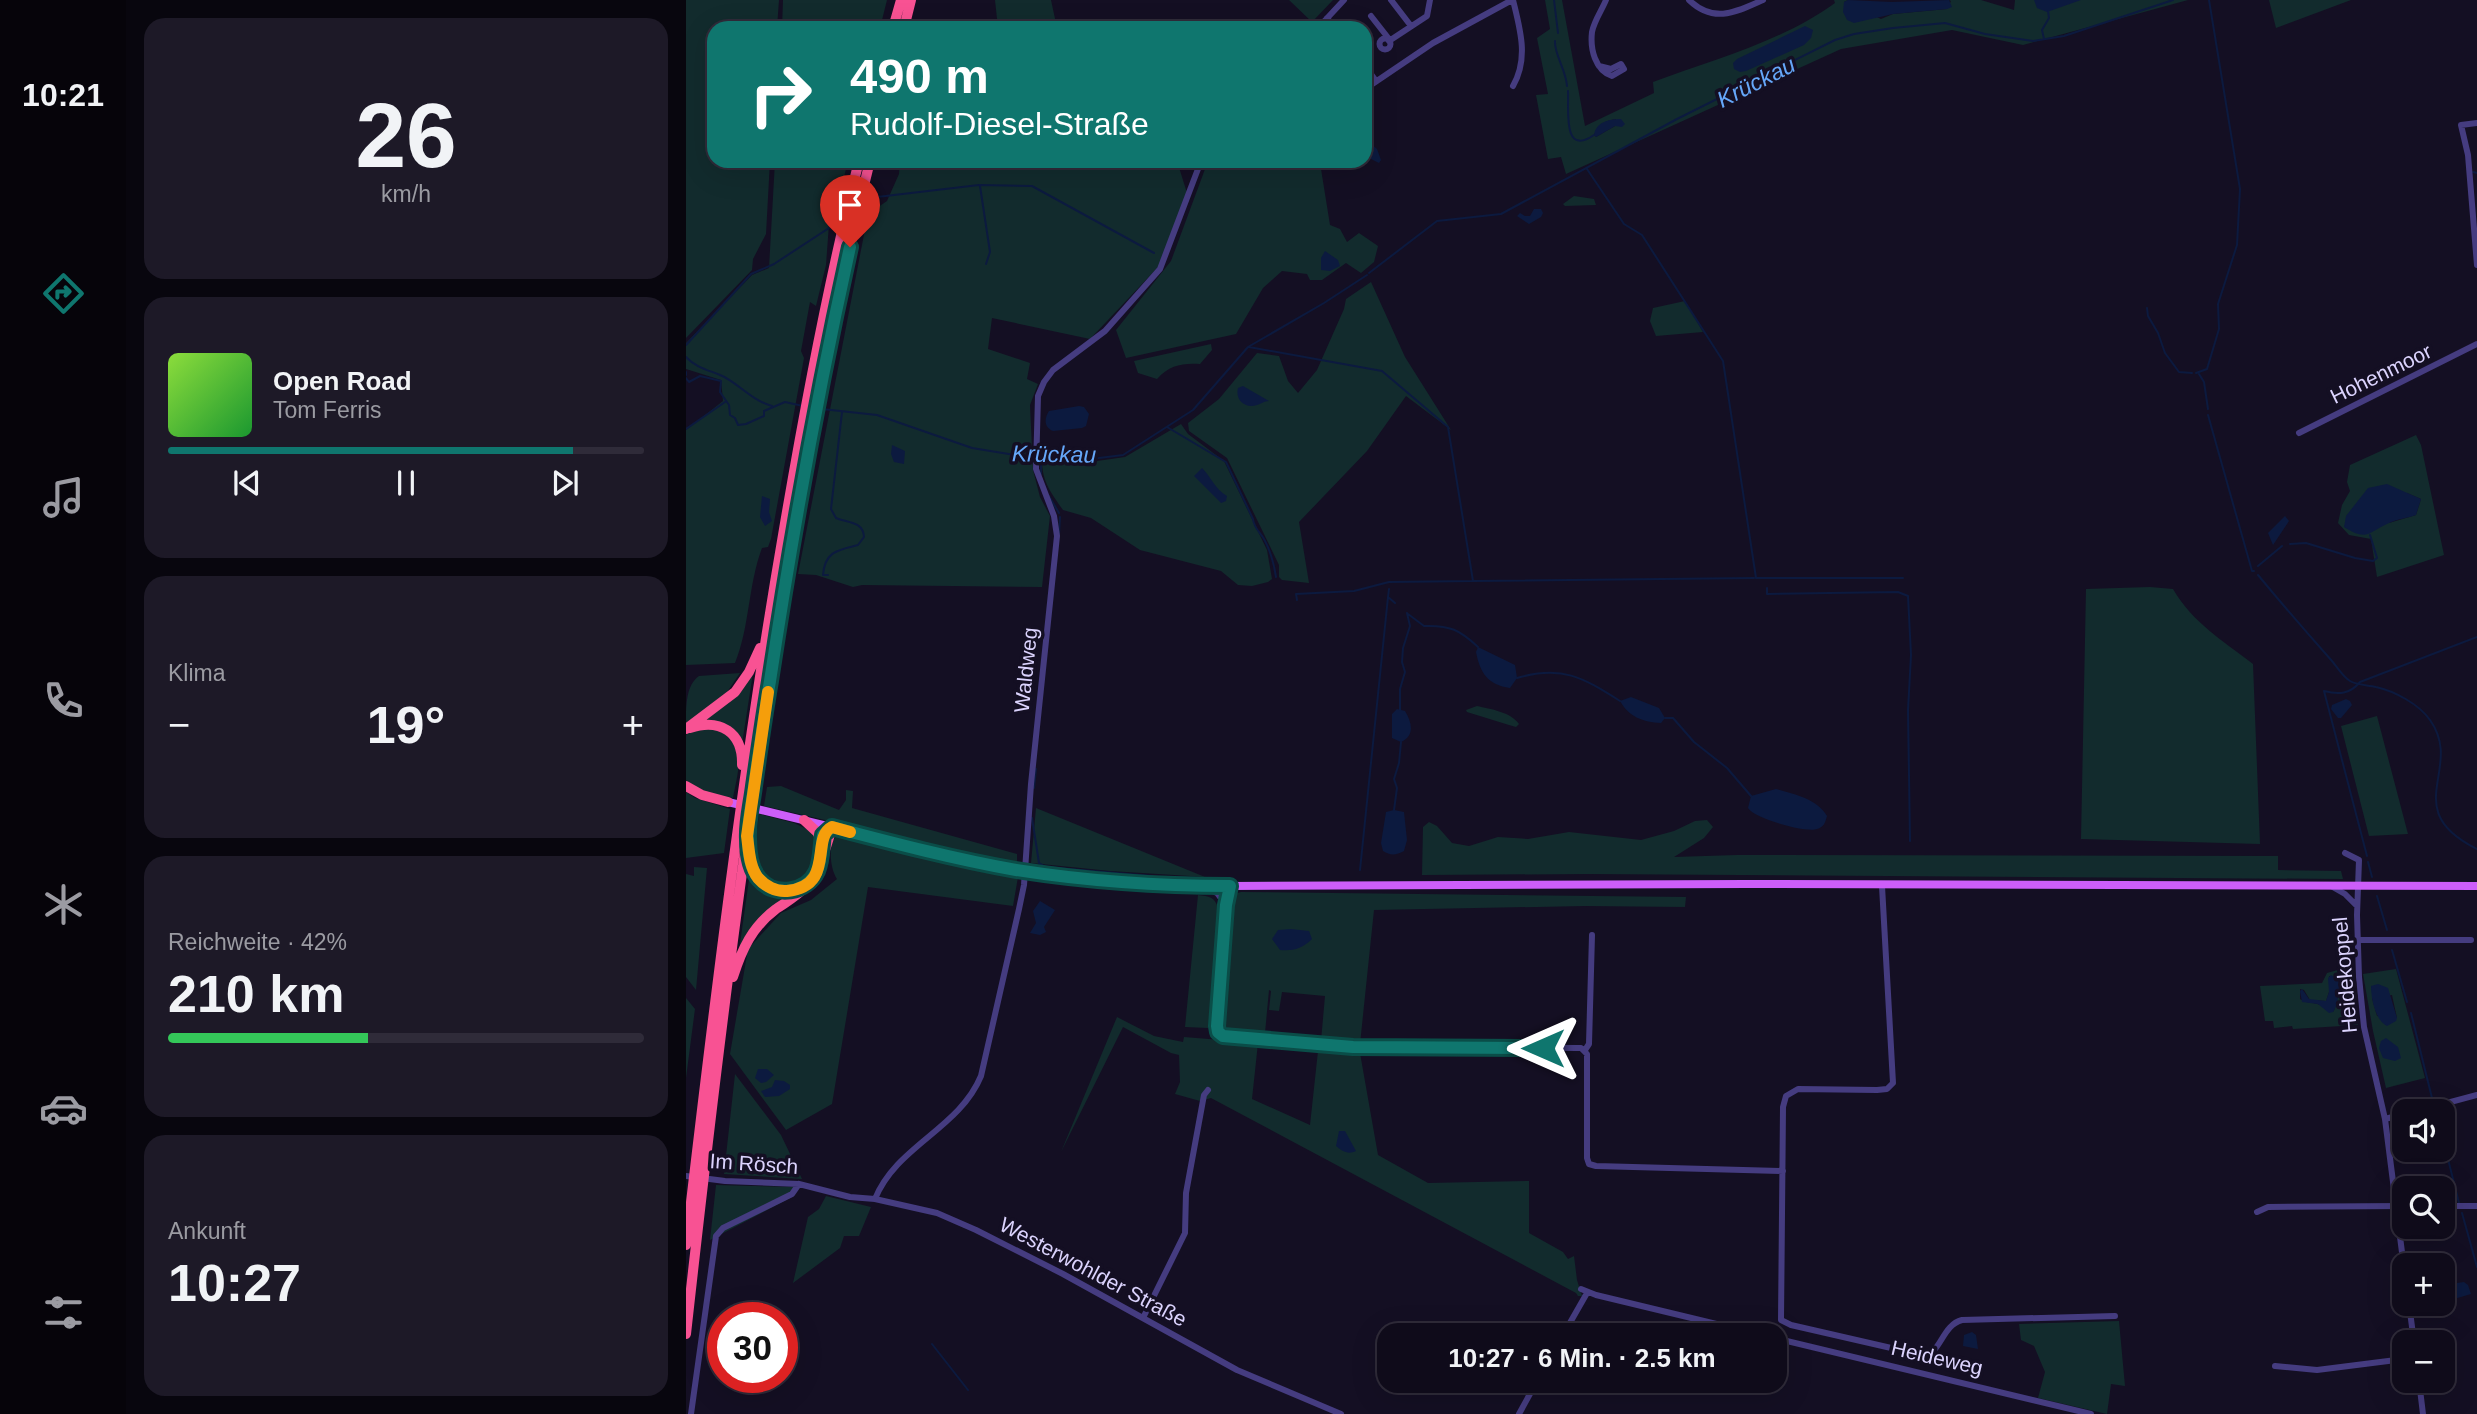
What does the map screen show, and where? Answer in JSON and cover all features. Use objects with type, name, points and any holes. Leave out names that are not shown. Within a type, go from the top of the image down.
[{"type":"highway","points":[[895,21],[901,0]]},
{"type":"highway","points":[[906,21],[911,0]]},
{"type":"highway","points":[[686,1245],[743,794],[768,628],[858,168]]},
{"type":"highway","points":[[686,1334],[747,836],[812,406],[868,168]]},
{"type":"highway","points":[[686,729],[724,701],[743,682],[768,628]]},
{"type":"highway","points":[[686,729],[701,724],[718,725],[735,738],[743,757],[743,794]]},
{"type":"highway","points":[[686,786],[729,802]]},
{"type":"highway","points":[[804,820],[822,841]]},
{"type":"highway","points":[[725,1004],[741,953],[750,936],[768,915],[799,893],[808,883],[817,870],[832,827]]},
{"type":"highway","points":[[822,853],[824,833],[832,827]]},
{"type":"highway","points":[[747,836],[751,866],[764,884],[784,891],[808,883]]},
{"type":"main road","points":[[729,802],[918,849],[1018,870],[1085,879],[1202,886],[2477,886]]},
{"type":"street","points":[[1324,21],[1344,0]]},
{"type":"street","points":[[1391,0],[1411,26]]},
{"type":"street","points":[[1371,16],[1390,40],[1427,16],[1430,0]]},
{"type":"street","points":[[1372,84],[1433,43],[1513,0],[1520,27],[1523,60],[1521,73],[1513,86]]},
{"type":"street","points":[[1599,66],[1593,53],[1592,33],[1606,0]]},
{"type":"street","points":[[1689,0],[1707,13],[1721,14],[1738,11],[1763,0]]},
{"type":"street","points":[[1372,76],[1376,81]]},
{"type":"street","points":[[2477,123],[2461,125],[2469,155],[2477,265]]},
{"type":"street","name":"Waldweg","points":[[875,1199],[886,1177],[902,1158],[949,1120],[975,1089],[981,1076],[1024,885],[1031,784],[1057,536],[1054,516],[1038,479],[1036,465],[1038,396],[1053,370],[1105,331],[1160,269],[1198,168]]},
{"type":"street","name":"Hohenmoor","points":[[2299,433],[2477,344]]},
{"type":"street","name":"Heidekoppel","points":[[2345,853],[2359,860],[2357,940],[2364,1027],[2385,1119],[2392,1176]]},
{"type":"street","points":[[1202,886],[1217,893],[1226,905]]},
{"type":"street","points":[[1227,886],[1217,1026],[1218,1032],[1223,1036],[1353,1047],[1585,1050]]},
{"type":"street","points":[[1882,886],[1893,1083],[1888,1089],[1881,1090],[1798,1089],[1789,1093],[1783,1107],[1779,1315],[1787,1324],[1926,1356],[1933,1352],[1949,1328],[1962,1320],[2115,1316]]},
{"type":"street","points":[[2331,886],[2345,894],[2357,906]]},
{"type":"street","points":[[1585,1050],[1589,1044],[1592,934]]},
{"type":"street","points":[[2357,940],[2471,940]]},
{"type":"street","points":[[1585,1050],[1589,1164],[1596,1167],[1783,1171]]},
{"type":"street","points":[[1143,1316],[1185,1233],[1186,1193],[1204,1095],[1208,1090]]},
{"type":"street","points":[[2455,1101],[2477,1095]]},
{"type":"street","points":[[2385,1119],[2392,1117]]},
{"type":"street","name":"Im Rösch","points":[[686,1176],[726,1181],[799,1184],[820,1188]]},
{"type":"street","points":[[691,1414],[716,1236],[723,1228],[792,1194],[799,1184]]},
{"type":"street","name":"Westerwohlder Straße","points":[[820,1188],[850,1197],[923,1209],[951,1218],[1143,1316],[1237,1370],[1341,1414]]},
{"type":"street","points":[[2257,1212],[2268,1207],[2392,1206]]},
{"type":"street","points":[[2455,1206],[2477,1206]]},
{"type":"street","points":[[1569,1323],[1584,1291],[1713,1323]]},
{"type":"street","name":"Heideweg","points":[[1787,1341],[2091,1414]]},
{"type":"street","points":[[2275,1366],[2317,1370],[2392,1361]]},
{"type":"street","points":[[1518,1414],[1530,1393]]},
{"type":"street","points":[[2420,1393],[2423,1414]]},
{"type":"green space","points":[[686,0],[779,0],[778,21],[707,21],[707,168],[770,168],[766,234],[753,259],[752,270],[686,338]]},
{"type":"green space","points":[[783,0],[887,0],[882,21],[782,21]]},
{"type":"green space","points":[[995,0],[1051,0],[1056,21],[997,21]]},
{"type":"green space","points":[[1289,0],[1333,0],[1313,21]]},
{"type":"green space","points":[[1545,0],[1562,0],[1585,126],[1654,93],[1653,82],[1770,39],[1814,17],[1835,3],[1834,0],[1848,0],[1844,2],[1881,19],[1893,14],[1947,9],[1951,1],[1949,0],[1981,0],[2014,10],[2015,0],[2188,0],[2023,45],[1952,30],[1841,49],[1566,174],[1561,157],[1548,159],[1536,95],[1548,94],[1537,38],[1550,29]],"holes":[[[1616,119],[1615,126],[1596,137],[1594,135],[1605,122]]]},
{"type":"green space","points":[[2269,0],[2351,0],[2276,28]]},
{"type":"green space","points":[[775,168],[846,168],[829,224],[826,265],[816,306],[810,302],[801,351],[804,358],[771,539],[768,547],[762,548],[757,562],[740,649],[735,663],[686,665],[686,430],[723,401],[721,380],[686,369],[686,343],[752,275],[769,268]]},
{"type":"green space","points":[[899,168],[1179,168],[1187,193],[1160,265],[1090,339],[992,318],[988,349],[1030,363],[1027,379],[1038,384],[1030,405],[1033,470],[1040,497],[1050,516],[1042,587],[853,587],[816,575],[798,574],[868,214],[887,201]]},
{"type":"green space","points":[[1205,168],[1321,169],[1330,225],[1340,229],[1347,242],[1359,233],[1378,246],[1374,262],[1361,273],[1346,263],[1322,280],[1310,280],[1307,274],[1282,271],[1263,288],[1236,334],[1126,358],[1116,330],[1171,261]]},
{"type":"green space","points":[[1574,196],[1594,199],[1596,205],[1563,204]]},
{"type":"green space","points":[[1371,282],[1405,357],[1451,430],[1406,396],[1367,451],[1299,522],[1309,583],[1282,580],[1279,577],[1279,565],[1227,458],[1189,431],[1188,423],[1219,399],[1257,353],[1279,356],[1288,381],[1298,393],[1317,370],[1346,299]]},
{"type":"green space","points":[[1685,301],[1703,332],[1656,336],[1650,321],[1653,308]]},
{"type":"green space","points":[[1211,344],[1212,350],[1200,364],[1177,366],[1157,379],[1138,373],[1134,361]]},
{"type":"green space","points":[[1181,424],[1188,434],[1224,461],[1267,550],[1272,579],[1268,582],[1252,586],[1238,585],[1221,571],[1140,550],[1091,518],[1063,510],[1048,487],[1042,461],[1082,458],[1090,462],[1125,457]]},
{"type":"green space","points":[[2416,435],[2421,445],[2444,555],[2377,577],[2371,539],[2349,535],[2338,523],[2342,505],[2350,491],[2347,482],[2350,465]],"holes":[[[2407,493],[2421,499],[2416,515],[2389,523]]]},
{"type":"green space","points":[[2086,589],[2173,589],[2199,621],[2253,664],[2260,844],[2081,839]]},
{"type":"green space","points":[[740,673],[723,698],[686,723],[691,685],[699,676]]},
{"type":"green space","points":[[753,673],[742,744],[725,726],[702,721],[729,703]]},
{"type":"green space","points":[[1477,706],[1506,714],[1519,724],[1516,727],[1466,710]]},
{"type":"green space","points":[[2377,716],[2408,834],[2369,836],[2341,726]]},
{"type":"green space","points":[[706,726],[728,734],[737,747],[739,764],[733,798],[706,792],[686,782],[686,735]]},
{"type":"green space","points":[[781,786],[839,810],[846,800],[846,790],[853,791],[852,808],[1017,854],[1017,864],[764,806],[767,787]]},
{"type":"green space","points":[[686,792],[695,798],[730,809],[724,853],[686,858]]},
{"type":"green space","points":[[1036,808],[1205,877],[1031,863]]},
{"type":"green space","points":[[759,814],[794,823],[815,833],[817,860],[811,874],[802,883],[774,887],[755,868]]},
{"type":"green space","points":[[1707,820],[1713,827],[1704,838],[1674,857],[2278,856],[2278,870],[2341,871],[2343,879],[1422,875],[1423,827],[1429,822],[1437,826],[1452,843],[1469,846],[1498,837],[1528,839],[1569,832],[1641,840],[1674,831],[1695,821]]},
{"type":"green space","points":[[836,836],[1018,877],[1013,906],[868,887],[832,1104],[786,1130],[730,1054],[748,949],[781,913],[811,900],[837,879],[831,858]]},
{"type":"green space","points":[[694,867],[707,868],[696,990],[686,977],[686,874],[694,876]]},
{"type":"green space","points":[[750,872],[766,890],[791,895],[759,918],[739,951]]},
{"type":"green space","points":[[1234,894],[1686,897],[1685,907],[1374,910],[1360,1044],[1321,1041],[1325,996],[1282,992],[1279,1011],[1269,1010],[1269,990],[1265,1033],[1228,1029],[1222,1022],[1231,899]]},
{"type":"green space","points":[[1198,895],[1211,898],[1218,908],[1212,1021],[1208,1028],[1185,1027]]},
{"type":"green space","points":[[2352,966],[2358,1025],[2293,1029],[2292,1026],[2274,1028],[2273,1021],[2265,1021],[2260,986],[2322,983],[2327,973]],"holes":[[[2329,976],[2332,976],[2337,999],[2333,1012],[2300,999],[2300,989],[2304,990],[2310,1000],[2326,1001]]]},
{"type":"green space","points":[[2396,969],[2425,1078],[2386,1088],[2363,974]],"holes":[[[2392,995],[2397,1018],[2377,1016],[2372,998]]]},
{"type":"green space","points":[[686,998],[695,1009],[686,1078]]},
{"type":"green space","points":[[1117,1017],[1154,1036],[1183,1042],[1184,1037],[1258,1043],[1252,1099],[1310,1125],[1318,1051],[1360,1053],[1378,1155],[1428,1183],[1529,1181],[1529,1233],[1563,1252],[1568,1259],[1574,1256],[1582,1296],[1211,1098],[1200,1101],[1175,1094],[1180,1082],[1179,1055],[1123,1027],[1061,1152]]},
{"type":"green space","points":[[735,1074],[781,1135],[802,1179],[724,1174]]},
{"type":"green space","points":[[716,1185],[796,1187],[794,1196],[710,1240]]},
{"type":"green space","points":[[826,1196],[871,1207],[859,1236],[844,1236],[840,1248],[793,1283],[808,1217],[819,1209]]},
{"type":"green space","points":[[2119,1321],[2125,1386],[2111,1384],[2107,1414],[2038,1398],[2045,1372],[2034,1346],[2021,1340],[2019,1324]]},
{"type":"water","points":[[1949,0],[1952,7],[1893,14],[1854,23],[1847,20],[1843,12],[1844,2]]},
{"type":"water","points":[[2034,0],[2081,0],[2047,12],[2037,8]]},
{"type":"water","points":[[1805,26],[1813,30],[1811,38],[1804,45],[1746,71],[1734,69],[1733,63],[1737,59]]},
{"type":"water","points":[[1621,119],[1625,124],[1622,127],[1615,126],[1596,137],[1594,135],[1597,127],[1604,122]]},
{"type":"water","points":[[1372,145],[1377,149],[1381,160],[1379,163],[1372,160]]},
{"type":"water","points":[[1534,209],[1541,209],[1543,213],[1529,224],[1517,216],[1520,213],[1530,216]]},
{"type":"water","points":[[1325,251],[1338,260],[1340,266],[1330,271],[1321,270],[1321,258]]},
{"type":"water","points":[[1243,386],[1269,401],[1252,406],[1244,404],[1237,392],[1238,388]]},
{"type":"water","points":[[1084,407],[1089,414],[1086,426],[1053,431],[1046,425],[1049,411]]},
{"type":"water","points":[[892,445],[905,451],[904,464],[894,462]]},
{"type":"water","points":[[1202,468],[1227,496],[1226,501],[1221,503],[1194,476]]},
{"type":"water","points":[[2387,484],[2421,499],[2416,515],[2363,535],[2344,527],[2346,516],[2368,488]]},
{"type":"water","points":[[762,496],[770,499],[769,512],[772,521],[765,526],[760,517]]},
{"type":"water","points":[[2285,516],[2289,521],[2273,545],[2268,533]]},
{"type":"water","points":[[1478,647],[1515,665],[1517,678],[1510,688],[1496,684],[1486,677],[1476,652]]},
{"type":"water","points":[[1631,697],[1659,708],[1665,718],[1661,723],[1642,720],[1632,715],[1620,701]]},
{"type":"water","points":[[2346,699],[2352,705],[2338,718],[2331,709],[2332,705]]},
{"type":"water","points":[[1397,709],[1405,711],[1411,724],[1409,736],[1401,742],[1392,738],[1392,714]]},
{"type":"water","points":[[1776,789],[1817,805],[1827,816],[1824,824],[1811,830],[1792,827],[1770,821],[1748,808],[1751,796]]},
{"type":"water","points":[[1386,812],[1404,812],[1407,840],[1404,851],[1389,854],[1383,851],[1381,843]]},
{"type":"water","points":[[1040,901],[1055,910],[1044,927],[1046,932],[1040,935],[1030,933],[1036,923],[1033,911]]},
{"type":"water","points":[[1278,930],[1309,931],[1312,939],[1297,949],[1280,950],[1272,939]]},
{"type":"water","points":[[2331,975],[2339,980],[2341,989],[2333,1012],[2329,1013],[2318,1004],[2302,1002],[2302,989],[2309,999],[2326,1001],[2329,992],[2328,978]]},
{"type":"water","points":[[2378,984],[2388,988],[2397,1018],[2387,1026],[2379,1019],[2373,1002],[2371,986]]},
{"type":"water","points":[[2386,1038],[2398,1047],[2401,1058],[2395,1061],[2383,1058],[2379,1048],[2381,1041]]},
{"type":"water","points":[[758,1069],[767,1069],[774,1075],[761,1083],[755,1078]]},
{"type":"water","points":[[775,1080],[784,1081],[790,1085],[790,1089],[779,1096],[765,1097],[761,1091],[772,1087]]},
{"type":"water","points":[[1339,1131],[1345,1131],[1356,1151],[1345,1152],[1336,1146]]},
{"type":"water","points":[[2464,1282],[2471,1294],[2455,1299],[2455,1283]]},
{"type":"water","points":[[1972,1332],[1976,1335],[1978,1349],[1963,1346],[1964,1335]]},
{"type":"waterway","points":[[1554,0],[1558,33]]},
{"type":"waterway","name":"Krückau","points":[[1369,273],[1437,221],[1501,214],[1677,119],[1835,40],[1854,34],[1945,23],[1985,34],[2033,41],[2064,36],[2173,0]]},
{"type":"waterway","points":[[2196,373],[2207,369],[2219,329],[2218,304],[2237,245],[2240,189],[2209,0]]},
{"type":"waterway","points":[[2044,39],[2042,30],[2049,18],[2048,11]]},
{"type":"waterway","points":[[1555,41],[1567,86]]},
{"type":"waterway","points":[[1568,91],[1568,119],[1572,135],[1577,140],[1594,135]]},
{"type":"waterway","points":[[1587,169],[1624,224],[1642,235],[1723,361],[1756,578],[1903,578]]},
{"type":"waterway","points":[[2473,172],[2477,173]]},
{"type":"waterway","points":[[869,209],[877,197],[979,185],[1032,186],[1154,253]]},
{"type":"waterway","points":[[980,186],[990,252],[986,264]]},
{"type":"waterway","points":[[686,345],[751,274],[774,264],[829,228],[835,205]]},
{"type":"waterway","name":"Krückau","points":[[1039,459],[1063,459],[1082,455],[1091,459],[1123,455],[1193,410],[1248,347],[1367,275]]},
{"type":"waterway","points":[[2147,308],[2165,353],[2179,372],[2192,373]]},
{"type":"waterway","points":[[1249,347],[1382,371],[1448,427],[1473,581],[1389,582],[1354,591],[1296,594],[1297,600]]},
{"type":"waterway","points":[[686,357],[772,406]]},
{"type":"waterway","points":[[2199,374],[2204,382],[2208,409]]},
{"type":"waterway","name":"Krückau","points":[[686,378],[689,382],[700,376],[721,381],[720,392],[729,405],[730,415],[738,425],[764,416],[764,411],[785,402],[803,406]]},
{"type":"waterway","points":[[686,429],[725,402]]},
{"type":"waterway","name":"Krückau","points":[[822,409],[877,415],[972,448],[1034,458]]},
{"type":"waterway","points":[[828,575],[823,575],[830,556],[839,550],[858,545],[864,537],[858,525],[836,518],[831,509],[842,412]]},
{"type":"waterway","points":[[2208,415],[2254,571]]},
{"type":"waterway","points":[[1167,427],[1226,462],[1268,548],[1276,577]]},
{"type":"waterway","points":[[1041,459],[1041,474]]},
{"type":"waterway","points":[[1049,496],[1059,513]]},
{"type":"waterway","points":[[1059,534],[1060,517]]},
{"type":"waterway","points":[[2290,544],[2306,543],[2373,561],[2377,558],[2370,535]]},
{"type":"waterway","points":[[2258,566],[2282,546]]},
{"type":"waterway","points":[[2258,575],[2347,679],[2398,695],[2413,704],[2430,720],[2439,738],[2441,755],[2436,804],[2441,819],[2453,834],[2477,849]]},
{"type":"waterway","points":[[1473,581],[1754,578]]},
{"type":"waterway","points":[[1767,588],[1767,594],[1898,592],[1908,596],[1911,655],[1908,710],[1910,841]]},
{"type":"waterway","points":[[1389,589],[1388,597],[1395,603]]},
{"type":"waterway","points":[[1360,870],[1388,597]]},
{"type":"waterway","points":[[1400,710],[1400,689],[1405,672],[1402,662],[1403,648],[1410,626],[1407,613]]},
{"type":"waterway","points":[[1408,614],[1424,626],[1441,626],[1454,630],[1478,647]]},
{"type":"waterway","points":[[2367,856],[2324,691],[2348,691],[2360,682],[2477,637]]},
{"type":"waterway","points":[[1517,678],[1559,673],[1594,685],[1620,701]]},
{"type":"waterway","points":[[1665,718],[1673,718],[1694,742],[1727,768],[1751,796]]},
{"type":"waterway","points":[[1394,810],[1397,788],[1394,779],[1401,742]]},
{"type":"waterway","points":[[1034,788],[1036,769]]},
{"type":"waterway","points":[[1032,818],[1039,863],[1046,867],[1152,876]]},
{"type":"waterway","points":[[2368,862],[2372,877]]},
{"type":"waterway","points":[[2377,896],[2387,930]]},
{"type":"waterway","points":[[2392,950],[2407,1002]]},
{"type":"waterway","points":[[2411,1013],[2432,1099]]},
{"type":"waterway","points":[[2449,1162],[2459,1203]]},
{"type":"waterway","points":[[2462,1213],[2477,1267]]},
{"type":"waterway","points":[[932,1344],[968,1390]]},
{"type":"slow traffic","points":[[768,692],[747,836],[751,866],[756,876],[774,889],[784,891],[800,887],[808,883],[817,870],[826,831],[832,827],[850,832]]},
{"type":"route","points":[[850,247],[789,562],[747,836],[751,866],[758,878],[767,886],[781,891],[808,883],[818,866],[823,835],[832,827],[1018,870],[1085,879],[1230,886],[1226,905],[1217,1026],[1218,1032],[1223,1036],[1353,1047],[1543,1048]]}]
